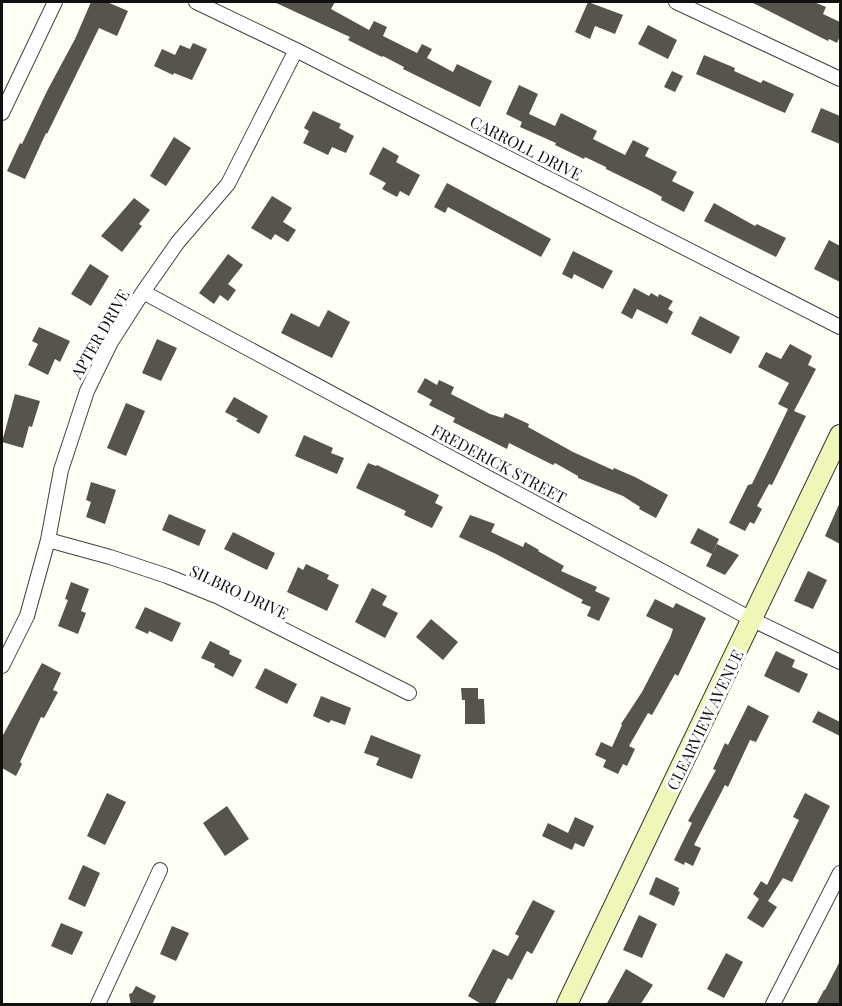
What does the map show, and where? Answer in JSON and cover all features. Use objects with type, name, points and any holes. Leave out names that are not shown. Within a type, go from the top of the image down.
[{"type":"street","points":[[2,113],[55,2]]},
{"type":"street","name":"CARROLL DRIVE","points":[[196,2],[296,50],[840,327]]},
{"type":"street","points":[[676,2],[840,79]]},
{"type":"street","name":"APTER DRIVE","points":[[2,666],[27,616],[48,540],[61,470],[87,391],[111,342],[143,292],[178,242],[228,184],[296,50]]},
{"type":"street","name":"FREDERICK STREET","points":[[143,292],[753,620],[840,662]]},
{"type":"street","name":"CLEARVIEW AVENUE","points":[[567,1005],[840,435]]},
{"type":"street","name":"SILBRO DRIVE","points":[[48,540],[167,576],[219,597],[409,693]]},
{"type":"street","points":[[98,1005],[160,870]]},
{"type":"street","points":[[773,1005],[840,873]]},
{"type":"building","points":[[91,2],[107,2],[128,11],[117,36],[99,28],[25,179],[7,171],[75,39]]},
{"type":"building","points":[[274,2],[335,2],[331,9],[369,30],[374,21],[387,27],[383,36],[417,53],[422,44],[432,49],[427,58],[453,72],[457,64],[492,81],[480,107],[348,40],[350,37]]},
{"type":"building","points":[[588,2],[623,15],[615,34],[595,26],[590,39],[575,32]]},
{"type":"building","points":[[751,2],[814,2],[826,7],[823,14],[840,22],[840,36],[837,43],[829,39],[828,41]]},
{"type":"building","points":[[648,25],[677,40],[668,59],[638,44]]},
{"type":"building","points":[[193,43],[207,49],[192,80],[174,73],[173,75],[154,66],[162,49],[175,55],[180,45],[190,49]]},
{"type":"building","points":[[704,55],[735,68],[734,71],[761,83],[763,80],[794,94],[785,113],[696,74]]},
{"type":"building","points":[[672,71],[683,76],[675,92],[664,87]]},
{"type":"building","points":[[519,85],[538,94],[529,114],[555,126],[561,113],[597,131],[593,139],[625,155],[633,140],[649,148],[645,156],[677,172],[672,181],[694,192],[684,212],[661,200],[662,197],[606,167],[585,157],[584,159],[520,127],[522,122],[506,114]]},
{"type":"building","points":[[821,108],[840,116],[840,144],[811,132]]},
{"type":"building","points":[[313,111],[341,124],[339,128],[354,136],[346,153],[332,147],[328,155],[303,143],[309,131],[304,128]]},
{"type":"building","points":[[174,137],[191,148],[166,186],[150,176]]},
{"type":"building","points":[[383,147],[399,156],[396,162],[420,175],[409,196],[400,191],[397,197],[382,189],[386,183],[369,174]]},
{"type":"building","points":[[447,183],[551,239],[541,257],[448,207],[445,213],[434,207]]},
{"type":"building","points":[[272,196],[292,208],[283,222],[296,230],[288,242],[275,234],[271,240],[251,228]]},
{"type":"building","points":[[134,198],[150,210],[139,224],[142,226],[122,252],[101,236]]},
{"type":"building","points":[[714,203],[755,226],[757,224],[786,238],[776,257],[704,221]]},
{"type":"building","points":[[829,240],[840,246],[840,282],[814,269]]},
{"type":"building","points":[[573,251],[613,271],[603,289],[574,274],[572,279],[562,274]]},
{"type":"building","points":[[228,254],[243,265],[228,284],[236,290],[228,301],[220,295],[214,304],[199,293]]},
{"type":"building","points":[[90,264],[109,276],[91,306],[71,294]]},
{"type":"building","points":[[634,288],[649,296],[651,293],[658,297],[659,294],[673,301],[668,309],[673,312],[667,324],[637,309],[632,319],[621,313]]},
{"type":"building","points":[[328,310],[350,322],[332,358],[281,333],[291,313],[319,327]]},
{"type":"building","points":[[700,316],[740,337],[731,354],[691,334]]},
{"type":"building","points":[[39,327],[70,341],[60,362],[55,359],[48,375],[28,365],[38,344],[32,341]]},
{"type":"building","points":[[157,339],[177,348],[161,381],[142,373]]},
{"type":"building","points":[[790,344],[812,356],[808,365],[816,369],[794,411],[806,416],[772,485],[769,484],[757,506],[762,509],[754,524],[750,522],[745,531],[729,523],[748,485],[752,484],[788,409],[778,404],[789,383],[758,367],[766,352],[781,359]]},
{"type":"building","points":[[425,378],[437,385],[439,380],[454,387],[451,394],[490,414],[503,418],[505,413],[529,424],[528,427],[573,452],[635,477],[668,495],[656,518],[639,509],[640,507],[623,496],[578,478],[555,463],[553,465],[509,443],[507,449],[453,422],[455,418],[429,405],[432,400],[417,392]]},
{"type":"building","points":[[15,394],[40,401],[32,427],[29,426],[23,448],[2,442]]},
{"type":"building","points":[[234,397],[268,416],[259,434],[225,412]]},
{"type":"building","points":[[126,403],[145,411],[126,456],[107,448]]},
{"type":"building","points":[[304,435],[333,448],[331,453],[344,458],[337,474],[295,456]]},
{"type":"building","points":[[368,463],[377,465],[439,495],[435,503],[443,507],[432,528],[404,515],[406,511],[356,488]]},
{"type":"building","points":[[91,482],[116,490],[105,524],[86,517],[91,502],[86,500]]},
{"type":"building","points":[[840,502],[840,544],[825,536]]},
{"type":"building","points":[[169,514],[206,530],[199,546],[162,530]]},
{"type":"building","points":[[470,515],[495,524],[491,532],[523,547],[525,542],[564,566],[561,571],[597,587],[595,591],[610,598],[599,621],[587,616],[591,607],[581,603],[583,600],[459,537]]},
{"type":"building","points":[[698,528],[719,539],[712,554],[690,543]]},
{"type":"building","points":[[233,532],[275,553],[267,570],[224,549]]},
{"type":"building","points":[[717,544],[739,555],[725,575],[706,566]]},
{"type":"building","points":[[306,564],[329,575],[327,579],[339,585],[327,611],[287,592],[298,567],[303,570]]},
{"type":"building","points":[[808,571],[827,580],[813,609],[794,601]]},
{"type":"building","points":[[71,582],[89,589],[81,611],[86,613],[78,634],[58,626],[68,600],[65,599]]},
{"type":"building","points":[[372,588],[387,596],[382,605],[398,613],[385,638],[355,622]]},
{"type":"building","points":[[655,599],[673,608],[676,603],[706,618],[678,676],[675,674],[652,715],[648,713],[629,746],[635,749],[627,766],[623,764],[618,774],[603,767],[606,760],[595,755],[601,742],[612,747],[621,724],[642,692],[670,638],[673,629],[646,616]]},
{"type":"building","points":[[145,607],[181,623],[172,642],[149,631],[148,634],[135,628]]},
{"type":"building","points":[[431,619],[458,642],[443,660],[416,637]]},
{"type":"building","points":[[210,641],[242,660],[233,677],[214,667],[215,664],[201,658]]},
{"type":"building","points":[[776,651],[795,660],[792,667],[808,674],[799,693],[764,676]]},
{"type":"building","points":[[42,663],[61,673],[53,690],[58,692],[44,718],[41,717],[16,776],[2,768],[2,737]]},
{"type":"building","points":[[265,668],[297,684],[287,704],[255,688]]},
{"type":"building","points":[[461,688],[478,688],[478,699],[484,699],[485,724],[465,724],[465,700],[462,700]]},
{"type":"building","points":[[321,696],[351,708],[345,725],[331,720],[329,723],[313,716]]},
{"type":"building","points":[[748,705],[769,716],[756,742],[750,740],[728,787],[725,785],[694,845],[701,848],[693,866],[685,862],[684,865],[674,860],[692,823],[688,821],[716,770],[713,769],[725,743],[728,745]]},
{"type":"building","points":[[818,711],[840,722],[840,736],[812,722]]},
{"type":"building","points":[[371,735],[421,755],[412,779],[376,765],[379,758],[364,753]]},
{"type":"building","points":[[107,793],[126,802],[105,845],[87,836]]},
{"type":"building","points":[[805,793],[830,806],[792,882],[783,878],[768,901],[777,907],[763,928],[747,918],[759,899],[753,894],[761,881],[767,885],[799,820],[793,817]]},
{"type":"building","points":[[227,806],[249,839],[225,856],[203,823]]},
{"type":"building","points":[[575,817],[594,826],[584,847],[575,843],[572,850],[542,836],[548,823],[568,833]]},
{"type":"building","points":[[83,865],[100,873],[85,907],[68,899]]},
{"type":"building","points":[[656,877],[679,888],[680,892],[674,906],[649,894]]},
{"type":"building","points":[[533,900],[555,911],[532,954],[527,951],[512,980],[508,978],[494,1005],[483,1005],[468,996],[493,949],[508,956],[519,936],[515,934]]},
{"type":"building","points":[[639,915],[657,924],[642,958],[623,950]]},
{"type":"building","points":[[61,923],[83,932],[72,955],[51,946]]},
{"type":"building","points":[[172,926],[189,933],[176,961],[160,954]]},
{"type":"building","points":[[726,953],[743,962],[724,998],[707,989]]},
{"type":"building","points":[[840,961],[840,1005],[816,1005],[825,990]]},
{"type":"building","points":[[626,969],[653,985],[640,1005],[606,1005]]},
{"type":"building","points":[[136,986],[156,996],[152,1005],[131,1005],[129,994]]}]
